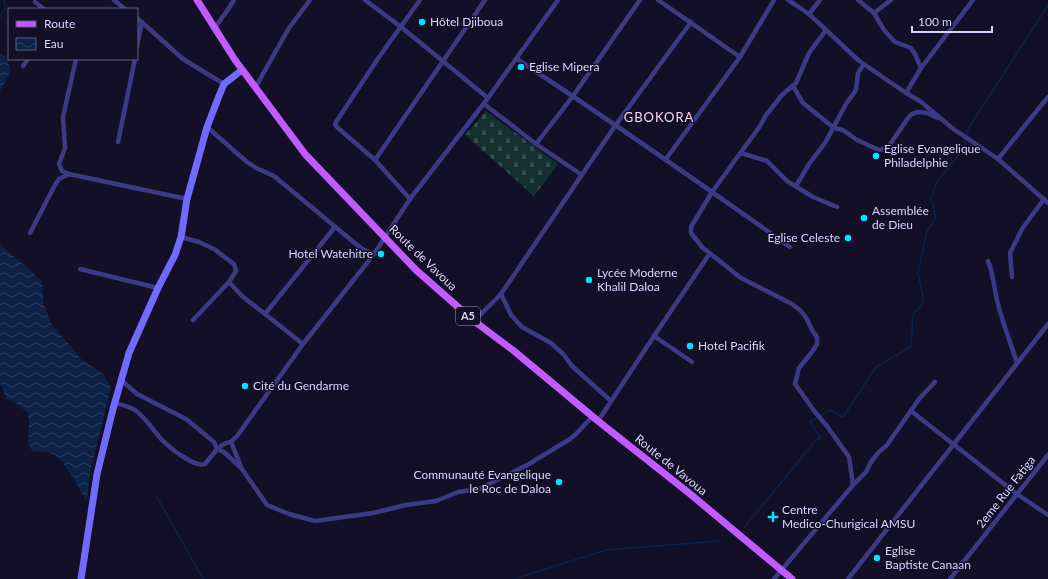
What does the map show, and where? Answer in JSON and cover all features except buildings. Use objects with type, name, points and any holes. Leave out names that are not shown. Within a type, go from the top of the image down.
[{"type":"main road","name":"Route de Vavoua","points":[[197,0],[214,29],[242,70],[305,154],[416,270],[474,322],[514,351],[792,579]]},
{"type":"street","points":[[114,0],[124,8]]},
{"type":"street","points":[[214,29],[234,0]]},
{"type":"street","points":[[255,88],[289,28],[310,0]]},
{"type":"street","points":[[365,0],[401,27],[488,98]]},
{"type":"street","points":[[410,199],[375,160],[335,126],[336,122],[379,57],[420,0]]},
{"type":"street","points":[[375,160],[485,0]]},
{"type":"street","points":[[114,403],[126,405],[134,409],[142,416],[163,441],[183,457],[198,465],[205,464],[217,449],[226,443],[231,442],[238,436],[303,344],[374,254],[410,199],[484,104],[558,0]]},
{"type":"street","points":[[536,144],[573,96],[640,0]]},
{"type":"street","points":[[658,0],[740,57]]},
{"type":"street","points":[[666,159],[740,57],[774,0]]},
{"type":"street","points":[[788,0],[809,14],[858,60],[920,101],[971,142],[998,159],[1048,203]]},
{"type":"street","points":[[809,14],[820,0]]},
{"type":"street","points":[[858,0],[874,12],[884,30],[895,42],[911,48],[921,68]]},
{"type":"street","points":[[874,12],[891,0]]},
{"type":"street","points":[[906,93],[921,68],[973,0]]},
{"type":"street","points":[[35,2],[43,8]]},
{"type":"street","points":[[138,19],[183,59],[224,84]]},
{"type":"street","points":[[138,41],[142,22]]},
{"type":"street","points":[[474,322],[501,294],[615,126],[691,22]]},
{"type":"street","points":[[826,30],[809,53],[796,83],[782,95],[766,115],[741,153],[712,192],[691,227],[692,233],[702,247],[741,278],[792,304],[807,318],[817,337],[817,344],[799,368],[795,384],[849,457],[853,485]]},
{"type":"street","points":[[516,59],[666,159],[790,247]]},
{"type":"street","points":[[23,66],[27,60]]},
{"type":"street","points":[[76,60],[63,117],[65,148],[59,164],[62,171],[69,174],[187,199]]},
{"type":"street","points":[[118,142],[135,60]]},
{"type":"street","points":[[796,186],[809,164],[825,143],[846,104],[856,90],[858,73],[864,64]]},
{"type":"street","points":[[81,579],[97,474],[114,403],[129,353],[182,237],[187,199],[207,127],[224,84],[242,70]]},
{"type":"street","points":[[793,86],[803,103],[834,128],[843,130],[857,140],[879,150],[884,150],[889,146],[912,114],[918,112],[927,113],[944,121]]},
{"type":"street","points":[[998,159],[1048,97]]},
{"type":"street","points":[[484,104],[536,144],[582,175]]},
{"type":"street","points":[[207,127],[247,162],[274,176],[362,249],[374,254]]},
{"type":"street","points":[[741,153],[767,161],[787,181],[813,197],[837,207]]},
{"type":"street","points":[[30,233],[55,185],[59,179],[69,174]]},
{"type":"street","points":[[1012,277],[1010,253],[1022,229],[1044,199]]},
{"type":"street","points":[[265,314],[335,227]]},
{"type":"street","points":[[182,237],[199,242],[214,249],[234,264],[236,271],[229,282],[193,320]]},
{"type":"street","points":[[231,442],[242,469],[268,505],[289,514],[315,521],[436,501],[458,492],[479,488],[529,464],[570,439],[596,418],[610,401],[710,253]]},
{"type":"street","points":[[988,262],[992,272],[1002,317],[1017,363]]},
{"type":"street","points":[[80,269],[158,288]]},
{"type":"street","points":[[229,282],[242,296],[303,344]]},
{"type":"street","points":[[501,294],[511,315],[522,327],[551,343],[564,355],[572,366],[610,401]]},
{"type":"street","points":[[848,579],[1048,324]]},
{"type":"street","points":[[654,336],[692,362]]},
{"type":"street","points":[[121,380],[136,394],[186,419],[214,442],[217,449],[224,452],[242,469]]},
{"type":"street","points":[[774,579],[853,485],[866,472],[870,462],[887,446],[919,399],[934,382]]},
{"type":"street","points":[[911,411],[1017,494],[1048,515]]},
{"type":"street","name":"2eme Rue Fatiga","points":[[950,579],[1048,455]]},
{"type":"green space","points":[[486,111],[558,164],[534,196],[465,135]]},
{"type":"water","points":[[0,54],[6,56],[11,72],[0,91]]},
{"type":"water","points":[[0,244],[42,281],[43,302],[51,323],[82,360],[103,374],[111,387],[90,473],[87,502],[62,461],[51,453],[32,451],[28,442],[28,413],[7,399],[0,383]]},
{"type":"waterway","points":[[0,18],[5,8],[4,0]]},
{"type":"waterway","points":[[967,136],[968,129],[1048,5]]},
{"type":"waterway","points":[[744,528],[815,441],[821,438],[810,422],[830,410],[843,417],[876,367],[911,347],[913,314],[924,302],[918,273],[927,231],[936,217],[931,198],[938,180],[963,150],[966,140]]},
{"type":"waterway","points":[[157,497],[203,579]]},
{"type":"waterway","points":[[514,579],[606,550],[719,541]]},
{"type":"place","name":"Hôtel Djiboua","points":[[422,22]]},
{"type":"place","name":"Eglise Mipera","points":[[521,67]]},
{"type":"place","name":"Eglise Evangelique Philadelphie","points":[[876,156]]},
{"type":"place","name":"Assemblée de Dieu","points":[[864,218]]},
{"type":"place","name":"Eglise Celeste","points":[[848,238]]},
{"type":"place","name":"Hotel Watehitre","points":[[381,254]]},
{"type":"place","name":"Lycée Moderne Khalil Daloa","points":[[589,280]]},
{"type":"place","name":"Hotel Pacifik","points":[[690,346]]},
{"type":"place","name":"Cité du Gendarme","points":[[245,386]]},
{"type":"place","name":"Communauté Evangelique le Roc de Daloa","points":[[559,482]]},
{"type":"place","name":"Centre Medico-Churigical AMSU","points":[[773,517]]},
{"type":"place","name":"Eglise Baptiste Canaan","points":[[877,558]]},
{"type":"district","name":"GBOKORA","points":[[659,117]]}]
